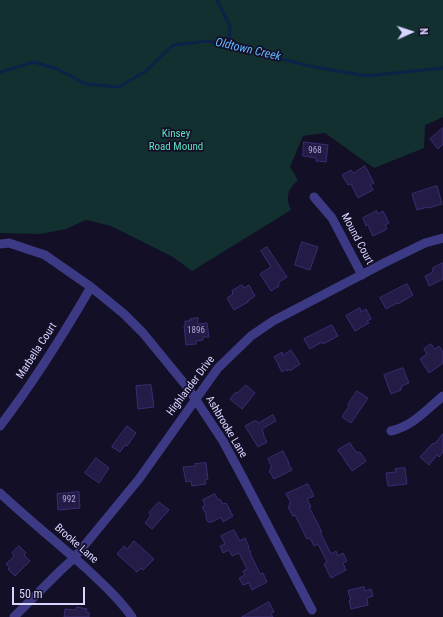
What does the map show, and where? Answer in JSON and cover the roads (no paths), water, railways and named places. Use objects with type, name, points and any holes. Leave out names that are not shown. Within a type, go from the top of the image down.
[{"type":"street","name":"Mound Court","points":[[314,197],[332,218],[362,274]]},
{"type":"street","name":"Highlander Drive","points":[[14,617],[74,558],[139,479],[218,368],[251,336],[273,322],[362,274],[425,243],[443,238]]},
{"type":"street","name":"Ashbrooke Lane","points":[[0,244],[8,243],[45,255],[124,314],[143,333],[188,388],[226,448],[312,610]]},
{"type":"street","name":"Marbella Court","points":[[0,426],[55,348],[91,288]]},
{"type":"street","points":[[391,431],[400,429],[414,422],[443,396]]},
{"type":"street","name":"Brooke Lane","points":[[0,493],[104,586],[128,610],[132,617]]},
{"type":"waterway","points":[[217,0],[230,26],[229,46]]},
{"type":"waterway","name":"Oldtown Creek","points":[[0,72],[34,62],[57,69],[86,84],[119,87],[146,71],[173,45],[208,41],[310,66],[366,76],[443,68]]},
{"type":"park label","name":"Kinsey Road Mound","points":[[176,140]]}]
